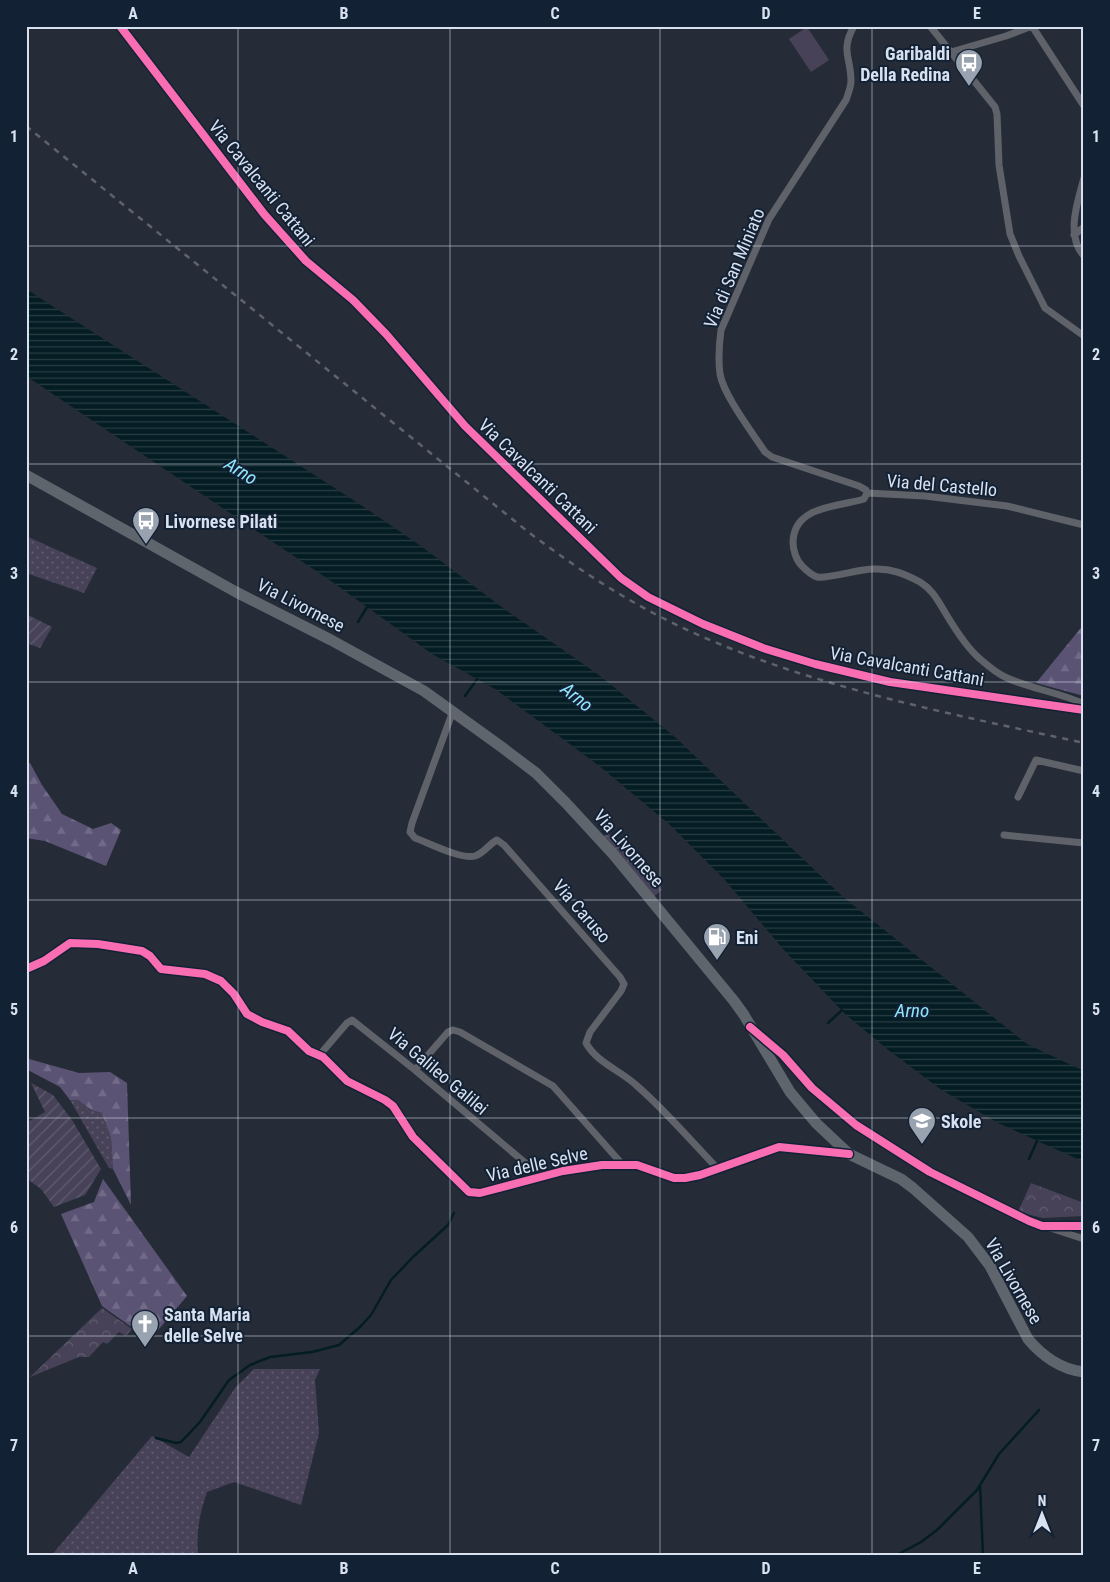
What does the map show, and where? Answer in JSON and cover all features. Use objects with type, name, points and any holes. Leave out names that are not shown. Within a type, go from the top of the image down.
[{"type":"main road","name":"Via Livornese","points":[[26,475],[236,592],[331,640],[424,691],[536,773],[613,854],[734,1001],[790,1092],[816,1123],[849,1154],[901,1179],[920,1193],[962,1231],[990,1266],[1028,1339],[1035,1347],[1060,1365],[1084,1372]]},
{"type":"street","name":"Via Cavalcanti Cattani","points":[[120,26],[264,214],[294,248],[306,261],[353,300],[386,334],[465,426],[628,583],[648,598],[703,624],[763,648],[815,664],[890,682],[1084,710]]},
{"type":"street","name":"Via di San Miniato","points":[[854,26],[849,35],[846,48],[851,82],[846,100],[769,219],[721,330],[718,349],[720,375],[728,393],[765,452],[772,457],[859,486],[866,490],[867,493]]},
{"type":"street","points":[[930,26],[995,107],[997,114],[999,165],[1010,234],[1019,256],[1045,308],[1084,336]]},
{"type":"street","points":[[950,52],[1006,36],[1032,26],[1084,106]]},
{"type":"street","points":[[1084,178],[1075,217],[1074,235],[1084,256]]},
{"type":"street","points":[[1074,235],[1084,227]]},
{"type":"street","name":"Via del Castello","points":[[1084,525],[1007,506],[982,502],[925,496],[867,493],[864,499],[812,512],[802,519],[796,529],[793,540],[794,552],[799,563],[807,572],[818,577],[854,570],[888,569],[902,573],[921,583],[933,592],[959,633],[979,658],[1003,677],[1084,704]]},
{"type":"street","name":"Via Caruso","points":[[453,711],[410,832],[415,838],[465,856],[474,856],[497,840],[504,845],[620,977],[624,984],[621,991],[590,1032],[586,1043],[591,1053],[640,1088],[717,1168]]},
{"type":"street","points":[[1018,797],[1036,760],[1084,771]]},
{"type":"street","points":[[1004,835],[1084,843]]},
{"type":"street","name":"Via delle Selve","points":[[26,969],[44,961],[70,943],[98,944],[142,951],[150,956],[161,969],[205,974],[221,982],[234,994],[247,1014],[262,1022],[288,1030],[309,1051],[323,1057],[347,1081],[386,1100],[393,1106],[413,1137],[469,1192],[480,1193],[585,1167],[622,1164],[646,1167],[674,1178],[700,1175],[779,1147],[849,1154]]},
{"type":"street","name":"Via Galileo Galilei","points":[[323,1057],[323,1051],[352,1020],[415,1070],[542,1177]]},
{"type":"street","points":[[750,1027],[783,1055],[812,1088],[856,1125],[930,1172],[1005,1210],[1042,1226],[1084,1239]]},
{"type":"street","points":[[415,1070],[448,1032],[453,1030],[460,1032],[553,1086],[622,1164]]},
{"type":"street","points":[[1042,1226],[1084,1226]]},
{"type":"green space","points":[[807,27],[829,60],[811,72],[789,39]]},
{"type":"green space","points":[[26,536],[97,568],[84,593],[26,573]]},
{"type":"green space","points":[[26,614],[52,627],[40,648],[26,643]]},
{"type":"green space","points":[[1084,625],[1084,696],[1036,683],[1080,629]]},
{"type":"green space","points":[[26,763],[30,763],[42,785],[62,814],[93,829],[111,823],[121,830],[106,866],[45,841],[26,838]]},
{"type":"green space","points":[[608,833],[662,890],[652,898],[603,837]]},
{"type":"green space","points":[[29,1059],[79,1073],[110,1072],[127,1083],[131,1205],[113,1169],[111,1138],[102,1113],[91,1110],[78,1100],[70,1100],[60,1087],[26,1069]]},
{"type":"green space","points":[[31,1083],[53,1095],[72,1120],[101,1169],[85,1195],[54,1207],[41,1189],[26,1178],[26,1123],[45,1112]]},
{"type":"green space","points":[[70,1100],[78,1100],[90,1110],[102,1113],[111,1138],[113,1169],[109,1168]]},
{"type":"green space","points":[[103,1179],[187,1296],[153,1336],[134,1324],[130,1326],[102,1306],[61,1214],[94,1202]]},
{"type":"green space","points":[[1031,1183],[1084,1203],[1084,1216],[1043,1218],[1018,1212]]},
{"type":"green space","points":[[102,1308],[132,1329],[126,1336],[119,1332],[107,1344],[103,1342],[89,1357],[79,1357],[30,1377]]},
{"type":"green space","points":[[254,1369],[320,1369],[315,1380],[319,1433],[301,1505],[234,1482],[207,1492],[198,1529],[198,1553],[201,1556],[51,1556],[152,1436],[189,1457],[235,1388]]},
{"type":"water","name":"Arno","points":[[26,289],[361,505],[421,546],[503,608],[599,675],[675,737],[842,896],[1027,1044],[1084,1071],[1084,1162],[998,1123],[940,1089],[887,1049],[845,1014],[783,949],[724,879],[669,824],[598,765],[495,689],[432,654],[331,581],[26,376]]},
{"type":"waterway","points":[[358,622],[367,607]]},
{"type":"waterway","points":[[465,696],[477,679]]},
{"type":"waterway","points":[[828,1023],[842,1010]]},
{"type":"waterway","points":[[1029,1159],[1037,1141]]},
{"type":"waterway","points":[[156,1438],[176,1443],[181,1442],[200,1422],[229,1380],[250,1365],[270,1357],[312,1352],[339,1345],[371,1315],[391,1280],[448,1225],[454,1213]]},
{"type":"waterway","points":[[895,1556],[921,1542],[937,1530],[977,1490],[999,1454],[1039,1410]]},
{"type":"waterway","points":[[980,1485],[983,1556]]},
{"type":"railway","points":[[26,126],[527,531],[583,571],[621,595],[681,627],[729,648],[828,682],[930,709],[1084,743]]},
{"type":"cycle path","points":[[120,26],[264,214],[306,261],[353,300],[386,334],[465,426],[621,578],[648,597],[703,624],[763,648],[815,664],[890,682],[1084,710]]},
{"type":"cycle path","points":[[26,969],[44,961],[70,943],[98,944],[142,951],[150,956],[161,969],[205,974],[221,981],[234,994],[247,1014],[262,1022],[288,1031],[309,1051],[323,1057],[347,1081],[393,1106],[413,1137],[469,1192],[480,1193],[563,1171],[602,1165],[637,1165],[674,1178],[685,1178],[700,1175],[779,1147],[849,1154]]},
{"type":"cycle path","points":[[750,1027],[783,1055],[812,1088],[856,1125],[930,1172],[1042,1226],[1084,1226]]},
{"type":"place","name":"Garibaldi Della Redina","points":[[969,87]]},
{"type":"place","name":"Livornese Pilati","points":[[146,545]]},
{"type":"place","name":"Eni","points":[[717,961]]},
{"type":"place","name":"Skole","points":[[922,1145]]},
{"type":"place","name":"Santa Maria delle Selve","points":[[145,1348]]}]
